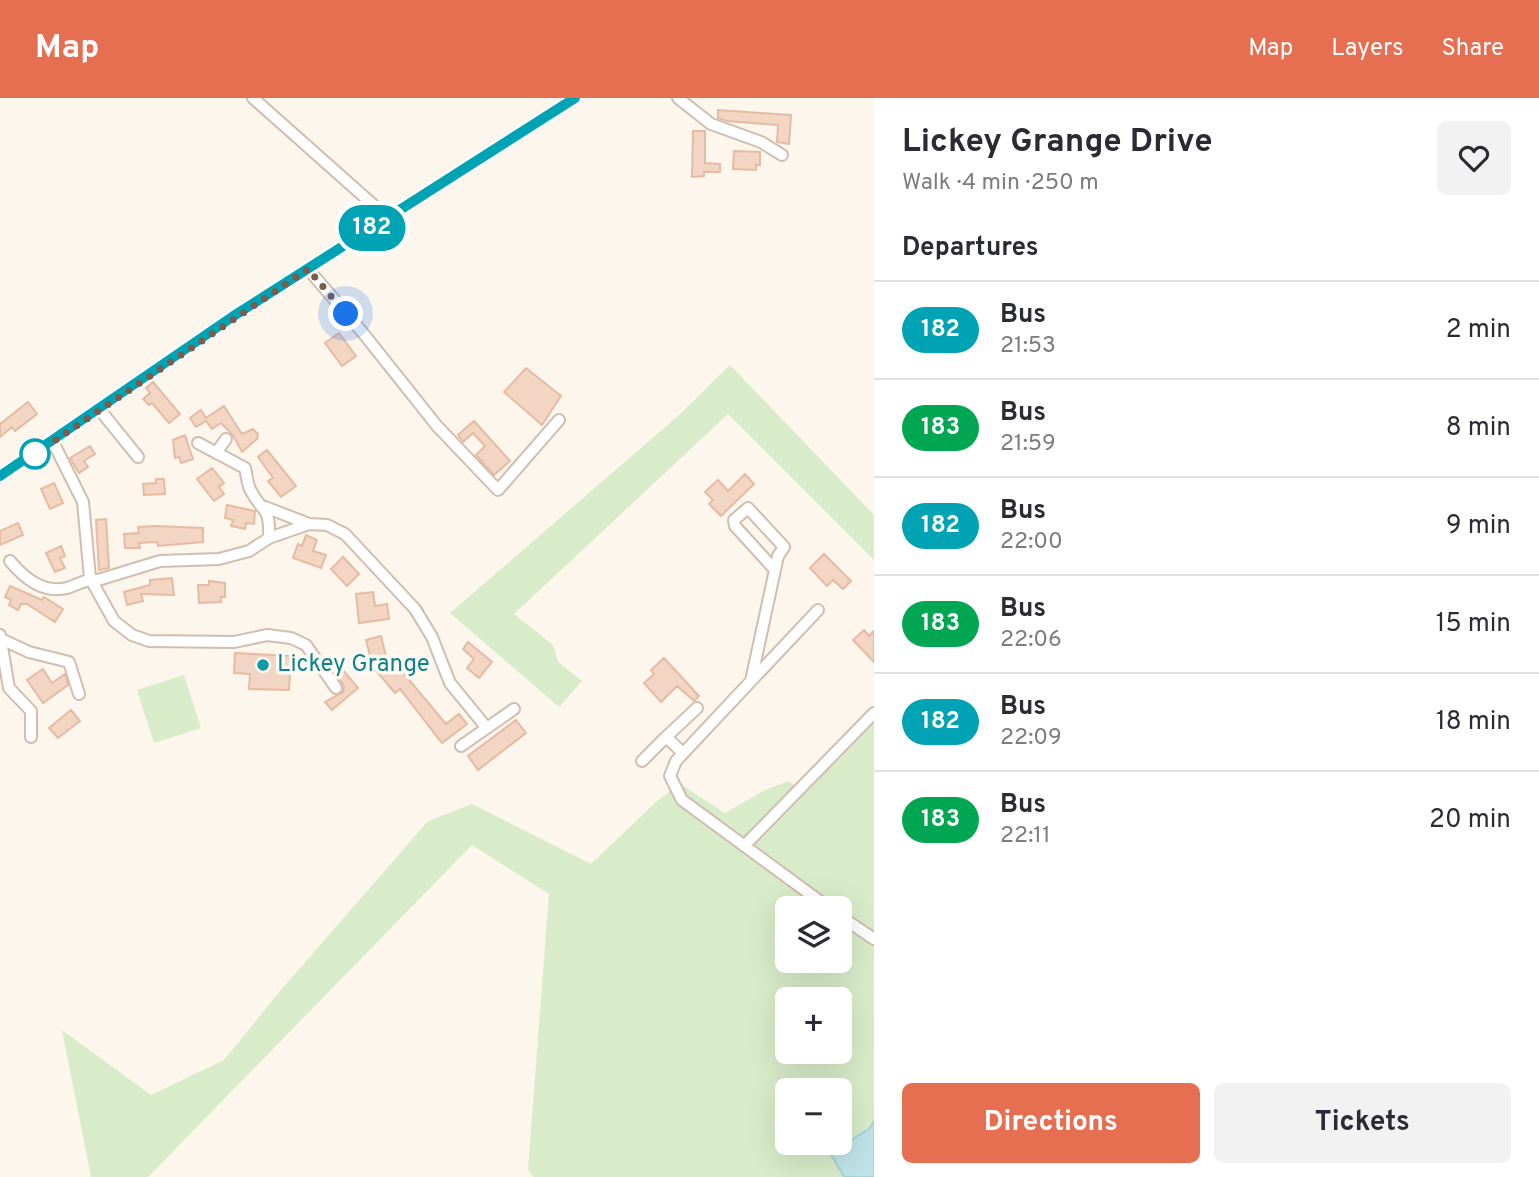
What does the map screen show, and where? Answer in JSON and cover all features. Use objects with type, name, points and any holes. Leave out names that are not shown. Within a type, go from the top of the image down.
[{"type":"main road","points":[[0,476],[308,269],[575,98]]},
{"type":"street","points":[[253,98],[388,218]]},
{"type":"street","points":[[678,98],[711,124],[761,142],[782,155]]},
{"type":"street","points":[[308,269],[438,426],[498,490],[559,420]]},
{"type":"street","points":[[100,410],[138,457]]},
{"type":"street","points":[[216,453],[226,439]]},
{"type":"street","points":[[53,442],[83,502],[90,579],[114,621],[132,635],[149,641],[234,642],[267,635],[291,638],[306,645],[336,688]]},
{"type":"street","points":[[198,443],[245,468],[250,491],[265,507],[270,522],[269,538]]},
{"type":"street","points":[[265,507],[309,524],[327,525],[345,534],[415,609],[432,636],[450,683],[486,727]]},
{"type":"street","points":[[751,681],[775,570],[784,547],[748,508],[734,520],[735,526],[775,570]]},
{"type":"street","points":[[10,561],[24,578],[45,587],[65,589],[90,579],[98,580],[160,561],[219,559],[249,551],[269,538],[309,524]]},
{"type":"street","points":[[813,896],[682,800],[670,776],[676,761],[683,753],[818,610]]},
{"type":"street","points":[[1,637],[29,652],[69,662],[79,694]]},
{"type":"street","points":[[1,637],[9,688],[31,710],[31,737]]},
{"type":"street","points":[[642,761],[697,708]]},
{"type":"street","points":[[461,746],[514,709]]},
{"type":"street","points":[[744,846],[874,713]]},
{"type":"street","points":[[666,737],[683,753]]},
{"type":"street","points":[[852,924],[874,939]]},
{"type":"green space","points":[[730,365],[874,515],[874,560],[728,414],[514,614],[553,645],[558,662],[582,681],[559,707],[450,613],[678,416]]},
{"type":"green space","points":[[184,675],[201,728],[154,743],[137,690]]},
{"type":"green space","points":[[874,710],[874,1121],[869,1129],[852,1139],[852,1078],[775,1078],[775,1155],[831,1155],[844,1177],[533,1177],[528,1169],[549,894],[472,845],[148,1177],[91,1177],[62,1030],[151,1095],[224,1060],[428,821],[472,804],[591,864],[656,802],[680,784],[725,813],[765,790],[789,781],[796,788]]},
{"type":"water","points":[[874,1121],[874,1177],[844,1177],[831,1155],[852,1155],[852,1139],[869,1129]]},
{"type":"building","points":[[718,110],[791,115],[789,144],[777,142],[778,125],[727,121],[718,118]]},
{"type":"building","points":[[693,131],[705,131],[705,163],[720,164],[720,172],[704,172],[704,176],[692,177]]},
{"type":"building","points":[[734,151],[760,152],[760,165],[756,165],[756,170],[733,169]]},
{"type":"building","points":[[339,333],[356,356],[342,366],[325,343]]},
{"type":"building","points":[[526,368],[561,396],[542,425],[504,392]]},
{"type":"building","points":[[153,382],[180,414],[169,423],[152,403],[149,405],[143,399],[150,393],[146,388]]},
{"type":"building","points":[[28,402],[37,414],[15,431],[12,427],[0,437],[0,424]]},
{"type":"building","points":[[224,406],[242,434],[253,429],[258,434],[257,439],[242,452],[233,435],[221,423],[212,429],[206,421],[196,427],[190,418],[201,410],[206,418]]},
{"type":"building","points":[[474,421],[510,461],[494,475],[476,455],[485,446],[473,433],[463,442],[458,435]]},
{"type":"building","points":[[185,435],[193,459],[181,463],[179,457],[175,458],[173,440]]},
{"type":"building","points":[[90,446],[95,454],[84,461],[88,467],[79,473],[70,458]]},
{"type":"building","points":[[267,450],[296,486],[281,497],[268,481],[273,478],[258,457]]},
{"type":"building","points":[[212,468],[224,483],[219,487],[224,494],[214,501],[197,479]]},
{"type":"building","points":[[745,474],[754,484],[721,516],[709,504],[713,500],[705,492],[718,480],[728,491]]},
{"type":"building","points":[[156,479],[164,479],[165,494],[144,495],[143,484],[156,483]]},
{"type":"building","points":[[54,483],[63,503],[50,509],[41,489]]},
{"type":"building","points":[[227,505],[255,511],[254,524],[246,523],[245,529],[231,526],[233,520],[225,518]]},
{"type":"building","points":[[106,519],[109,568],[99,570],[96,520]]},
{"type":"building","points":[[18,523],[23,535],[0,545],[0,531]]},
{"type":"building","points":[[138,527],[203,528],[203,542],[158,546],[157,542],[139,543],[140,548],[125,548],[124,534],[139,533]]},
{"type":"building","points":[[306,535],[317,540],[313,551],[326,555],[321,568],[293,558],[298,544],[302,546]]},
{"type":"building","points":[[61,546],[65,556],[60,558],[65,568],[55,572],[46,553]]},
{"type":"building","points":[[824,554],[851,581],[843,589],[833,580],[827,586],[810,568]]},
{"type":"building","points":[[343,557],[359,574],[347,586],[331,569]]},
{"type":"building","points":[[172,578],[174,595],[141,594],[143,601],[127,605],[124,592],[150,585],[150,580]]},
{"type":"building","points":[[209,581],[225,583],[225,597],[221,597],[221,602],[199,603],[198,585],[209,585]]},
{"type":"building","points":[[10,586],[42,600],[44,597],[63,609],[55,622],[27,604],[21,604],[18,610],[9,605],[11,600],[5,597]]},
{"type":"building","points":[[373,592],[375,606],[387,604],[389,619],[359,623],[356,594]]},
{"type":"building","points":[[864,630],[869,636],[874,631],[874,662],[853,640]]},
{"type":"building","points":[[381,636],[389,669],[396,664],[446,724],[459,714],[467,724],[442,743],[400,689],[395,693],[373,667],[366,640]]},
{"type":"building","points":[[468,642],[492,662],[479,678],[467,668],[474,659],[463,649]]},
{"type":"building","name":"Lickey Grange","points":[[235,653],[291,656],[289,690],[249,689],[250,674],[234,673]]},
{"type":"building","points":[[664,658],[699,696],[694,701],[677,686],[661,702],[644,683],[654,674],[651,670]]},
{"type":"building","points":[[341,668],[358,688],[332,710],[325,702],[343,692],[344,686],[335,673]]},
{"type":"building","points":[[43,669],[52,683],[65,674],[68,685],[43,703],[27,680]]},
{"type":"building","points":[[71,710],[80,721],[58,738],[49,728]]},
{"type":"building","points":[[516,720],[526,733],[478,770],[468,756]]},
{"type":"bus line","name":"182","points":[[0,476],[232,317],[575,98]]},
{"type":"place","name":"Lickey Grange","points":[[263,665]]},
{"type":"route","points":[[35,454],[232,317],[308,269],[346,314]]}]
